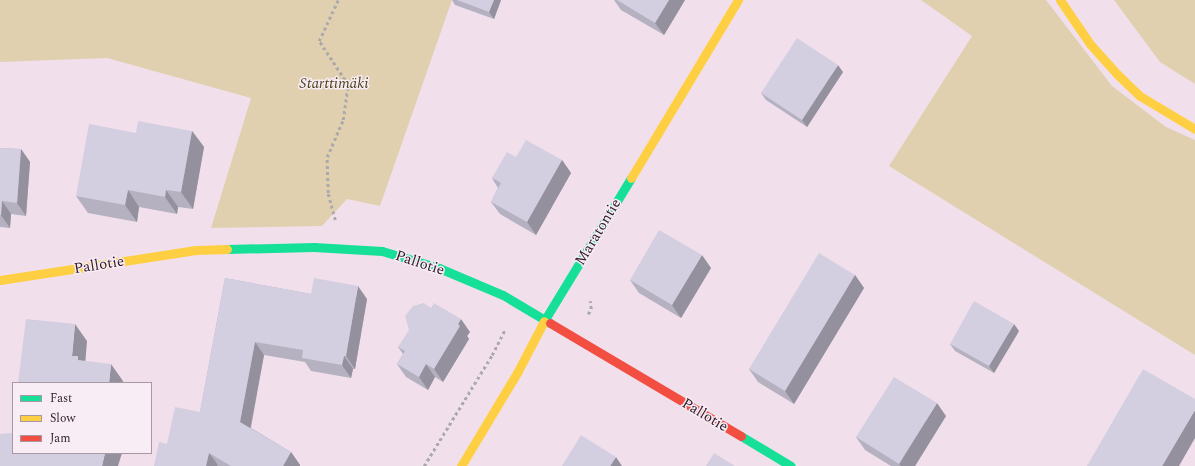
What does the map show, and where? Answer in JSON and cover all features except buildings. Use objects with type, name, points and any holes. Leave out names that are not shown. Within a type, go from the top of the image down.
[{"type":"main road","name":"Maratontie","points":[[461,466],[518,371],[545,320],[738,0]]},
{"type":"main road","points":[[1060,0],[1090,44],[1118,75],[1140,96],[1195,129]]},
{"type":"main road","name":"Pallotie","points":[[0,280],[196,250],[343,247],[382,251],[439,268],[492,289],[791,466]]},
{"type":"path","points":[[338,0],[319,41],[348,85],[344,120],[327,157],[328,193],[343,247]]},
{"type":"path","points":[[424,466],[492,355],[508,325]]},
{"type":"green space","name":"Starttimäki","points":[[0,0],[452,0],[380,206],[347,199],[322,226],[211,228],[251,98],[107,58],[0,62]]},
{"type":"green space","points":[[921,0],[1046,0],[1112,86],[1166,127],[1195,140],[1195,355],[889,166],[972,36]]},
{"type":"green space","points":[[1114,0],[1195,0],[1195,84],[1160,62]]},
{"type":"traffic: fast","points":[[544,321],[631,178]]},
{"type":"traffic: fast","points":[[227,249],[314,247],[382,251],[439,268],[503,295],[550,323]]},
{"type":"traffic: fast","points":[[741,436],[791,466]]},
{"type":"traffic: slow","points":[[631,178],[738,0]]},
{"type":"traffic: slow","points":[[1060,0],[1090,44],[1118,75],[1140,96],[1195,129]]},
{"type":"traffic: slow","points":[[0,280],[196,250],[227,249]]},
{"type":"traffic: slow","points":[[461,466],[518,371],[544,321]]},
{"type":"traffic: jam","points":[[550,323],[741,436]]}]
